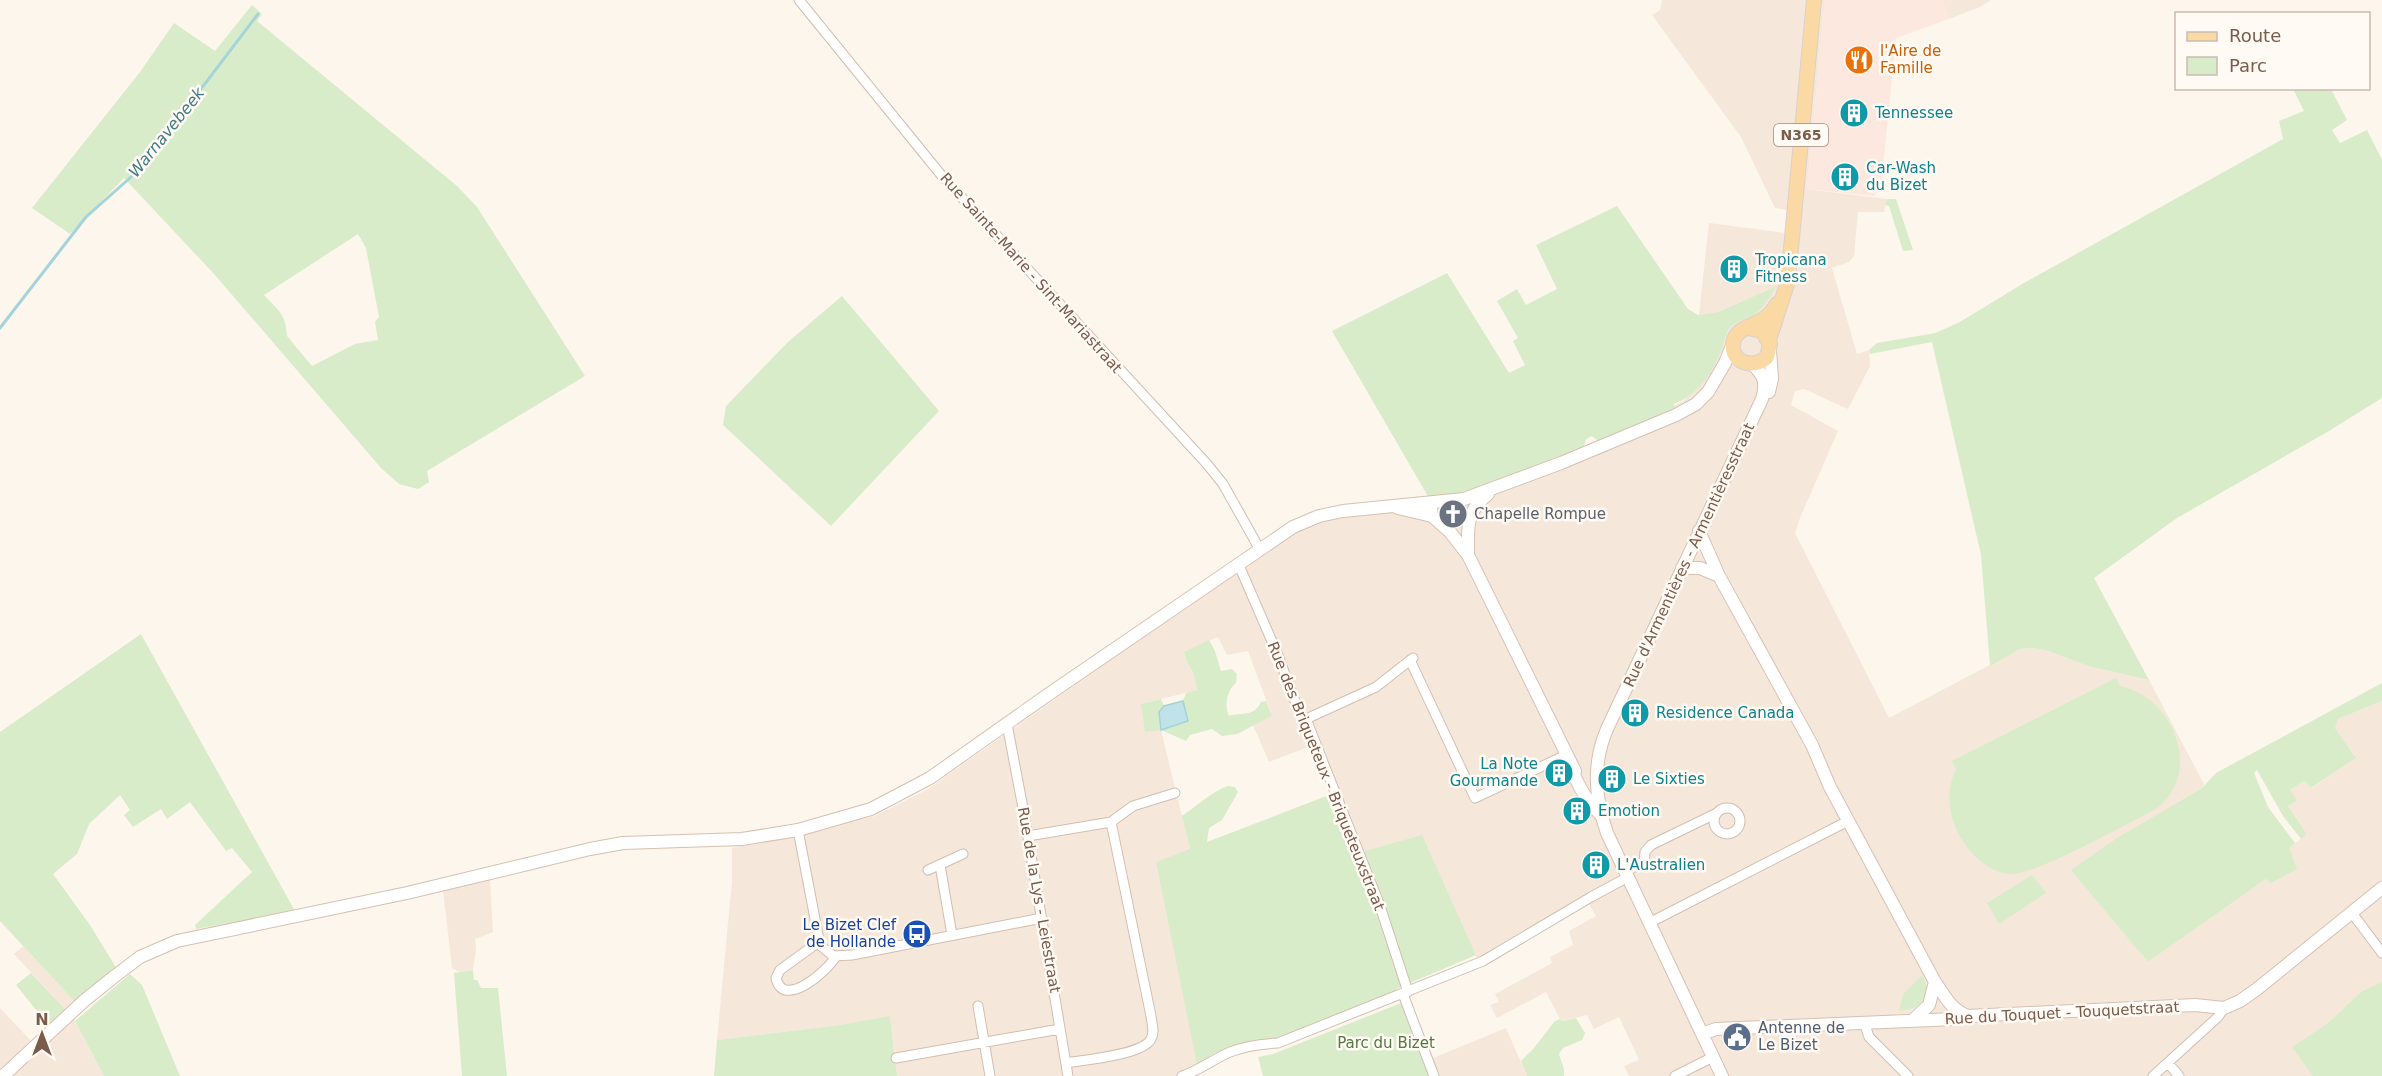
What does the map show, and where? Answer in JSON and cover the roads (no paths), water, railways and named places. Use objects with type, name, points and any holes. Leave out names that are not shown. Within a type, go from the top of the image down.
[{"type":"main road","name":"N365","points":[[1770,345],[1785,292],[1814,0]]},
{"type":"main road","points":[[1748,328],[1762,331],[1770,345],[1762,362],[1749,364],[1736,356],[1733,343],[1738,333],[1765,318],[1785,292]]},
{"type":"street","name":"Rue Sainte-Marie - Sint-Mariastraat","points":[[799,0],[942,176],[1207,464],[1223,484],[1259,548]]},
{"type":"street","points":[[1714,384],[1733,343]]},
{"type":"street","name":"N365","points":[[1762,399],[1770,392],[1772,384],[1770,345]]},
{"type":"street","points":[[3,1076],[114,976],[140,957],[177,941],[407,893],[598,847],[641,842],[742,839],[798,830],[871,809],[906,793],[930,778],[1259,548],[1293,527],[1319,516],[1343,511],[1434,502],[1468,504],[1493,489],[1683,412],[1702,399],[1714,384],[1734,368],[1749,364],[1762,374],[1765,381],[1762,399]]},
{"type":"street","name":"Rue d'Armentières - Armentièresstraat","points":[[1722,1076],[1649,923],[1602,816],[1597,789],[1597,768],[1603,737],[1762,399]]},
{"type":"street","points":[[1432,516],[1431,507],[1434,502]]},
{"type":"street","points":[[1468,504],[1468,555]]},
{"type":"street","points":[[1391,507],[1432,516],[1450,532],[1468,555],[1575,771],[1574,775],[1585,797],[1602,816]]},
{"type":"street","points":[[1450,532],[1461,531],[1468,526]]},
{"type":"street","points":[[1699,531],[1719,576],[1812,746],[1848,821],[1935,982],[1952,1007],[1968,1016]]},
{"type":"street","name":"Rue des Briqueteux - Briqueteuxstraat","points":[[1238,563],[1277,653],[1296,706],[1301,717],[1306,719],[1380,906],[1405,993],[1434,1076]]},
{"type":"street","points":[[1682,568],[1700,568],[1719,576]]},
{"type":"street","points":[[1306,719],[1376,687],[1412,659],[1475,798],[1566,755]]},
{"type":"street","name":"Rue de la Lys - Leiestraat","points":[[1006,724],[1028,836],[1068,1076]]},
{"type":"street","points":[[1575,771],[1588,772],[1597,768]]},
{"type":"street","points":[[1028,836],[1111,822],[1133,806],[1175,793]]},
{"type":"street","points":[[1182,1076],[1230,1052],[1244,1047],[1278,1043],[1483,961],[1644,863],[1645,852],[1651,845],[1717,813]]},
{"type":"street","points":[[1649,923],[1848,821]]},
{"type":"street","points":[[1066,1063],[1145,1047],[1151,1040],[1153,1032],[1111,822]]},
{"type":"street","points":[[798,830],[820,942],[828,953],[836,956],[1042,918]]},
{"type":"street","points":[[928,870],[963,854]]},
{"type":"street","points":[[940,865],[952,935]]},
{"type":"street","points":[[2153,1076],[2218,1017],[2224,1008],[2240,1001],[2257,989],[2382,888]]},
{"type":"street","points":[[2352,913],[2382,953]]},
{"type":"street","points":[[820,942],[780,970],[776,978],[779,988],[783,991],[792,991],[827,968],[836,956]]},
{"type":"street","points":[[1913,1020],[1929,1005],[1935,982]]},
{"type":"street","name":"Rue du Touquet - Touquetstraat","points":[[1702,1034],[1716,1029],[1955,1019],[1968,1016],[2195,1005],[2224,1008]]},
{"type":"street","points":[[978,1006],[990,1076]]},
{"type":"street","points":[[1864,1022],[1869,1037],[1908,1076]]},
{"type":"street","points":[[896,1058],[1060,1029]]},
{"type":"street","points":[[1675,1076],[1713,1057]]},
{"type":"street","points":[[2168,1063],[2179,1076]]},
{"type":"water","points":[[1183,701],[1188,721],[1161,730],[1159,712],[1164,706]]},
{"type":"waterway","name":"Warnavebeek","points":[[0,328],[86,217],[140,169],[258,14]]},
{"type":"place","name":"l'Aire de Famille","points":[[1859,60]]},
{"type":"place","name":"Tennessee","points":[[1854,113]]},
{"type":"place","name":"Car-Wash du Bizet","points":[[1845,177]]},
{"type":"place","name":"Tropicana Fitness","points":[[1734,269]]},
{"type":"place","name":"Chapelle Rompue","points":[[1453,514]]},
{"type":"place","name":"Residence Canada","points":[[1635,713]]},
{"type":"place","name":"La Note Gourmande","points":[[1559,773]]},
{"type":"place","name":"Le Sixties","points":[[1612,779]]},
{"type":"place","name":"Emotion","points":[[1577,811]]},
{"type":"place","name":"L'Australien","points":[[1596,865]]},
{"type":"place","name":"Le Bizet Clef de Hollande","points":[[917,934]]},
{"type":"place","name":"Antenne de Le Bizet","points":[[1737,1037]]},
{"type":"park label","name":"Parc du Bizet","points":[[1386,1043]]}]
